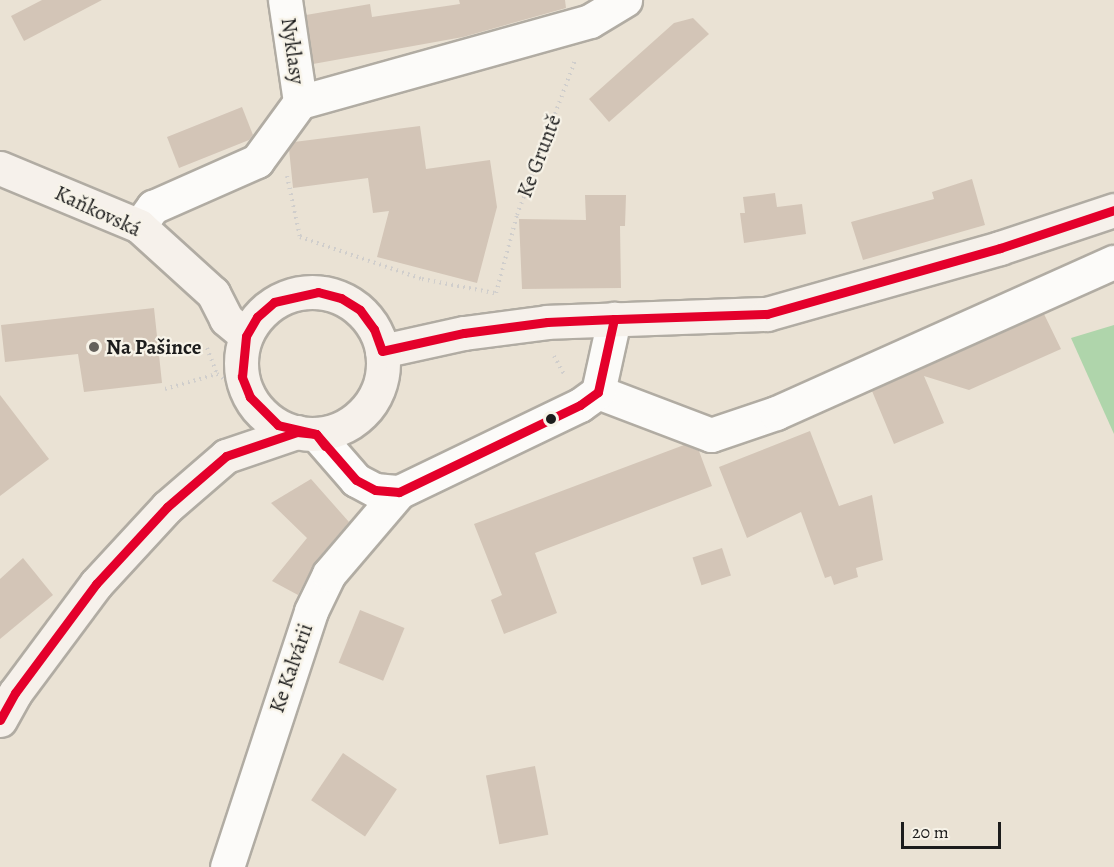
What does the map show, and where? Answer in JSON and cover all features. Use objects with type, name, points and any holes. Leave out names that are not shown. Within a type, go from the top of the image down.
[{"type":"street","name":"Nyklasy","points":[[285,0],[300,102]]},
{"type":"street","points":[[139,226],[153,207],[257,161],[276,138],[300,102],[590,21],[625,0]]},
{"type":"street","name":"Kaňkovská","points":[[0,168],[139,226],[213,293]]},
{"type":"street","points":[[382,351],[464,333],[547,322],[767,314],[1000,248],[1114,210]]},
{"type":"street","points":[[274,302],[257,317],[246,336],[242,377],[250,397],[278,425],[306,433],[356,480],[375,490],[399,492],[589,399],[711,435],[776,412],[1114,262]]},
{"type":"street","points":[[5,702],[96,584],[167,507],[226,456],[306,433],[336,430],[368,407],[382,371],[382,351],[375,329],[360,310],[341,298],[307,293],[274,302],[213,293]]},
{"type":"street","points":[[213,293],[226,319],[246,336]]},
{"type":"street","points":[[589,399],[614,320]]},
{"type":"street","points":[[226,456],[250,397]]},
{"type":"street","name":"Ke Kalvárii","points":[[227,867],[310,611],[329,574],[399,492]]},
{"type":"path","name":"Ke Gruntě","points":[[276,138],[300,237],[422,279],[496,293],[517,215],[590,21]]},
{"type":"path","points":[[547,322],[550,347],[589,399]]},
{"type":"path","points":[[165,389],[216,374]]},
{"type":"green space","points":[[1114,325],[1114,434],[1071,338]]},
{"type":"building","points":[[42,0],[102,0],[24,41],[11,16]]},
{"type":"building","points":[[459,0],[565,0],[566,8],[463,37],[313,64],[306,15],[370,4],[372,17],[460,4]]},
{"type":"building","points":[[693,18],[709,34],[609,122],[589,99],[674,23]]},
{"type":"building","points":[[242,107],[253,135],[249,140],[179,168],[167,137]]},
{"type":"building","points":[[420,126],[426,169],[490,160],[497,207],[477,283],[377,257],[389,211],[373,213],[368,178],[293,188],[289,149],[294,142]]},
{"type":"building","points":[[972,179],[985,225],[863,260],[851,222],[934,199],[932,192]]},
{"type":"building","points":[[775,193],[777,207],[802,204],[806,234],[744,243],[740,213],[745,213],[743,197]]},
{"type":"building","points":[[585,195],[626,195],[625,226],[620,226],[621,288],[522,289],[519,219],[586,220]]},
{"type":"building","points":[[154,308],[162,383],[84,392],[78,354],[5,362],[1,325]]},
{"type":"building","points":[[1044,314],[1061,349],[969,390],[924,376],[944,423],[894,444],[872,391]]},
{"type":"building","points":[[0,395],[49,459],[0,496]]},
{"type":"building","points":[[810,431],[839,506],[872,495],[883,560],[856,568],[858,577],[834,585],[831,576],[825,578],[801,512],[747,538],[719,467]]},
{"type":"building","points":[[684,445],[699,451],[712,486],[535,553],[557,613],[504,634],[491,600],[502,595],[474,524]]},
{"type":"building","points":[[311,479],[349,522],[315,562],[298,595],[272,581],[307,538],[271,503]]},
{"type":"building","points":[[722,548],[731,576],[701,585],[693,558]]},
{"type":"building","points":[[23,558],[53,595],[0,639],[0,579]]},
{"type":"building","points":[[360,610],[405,628],[383,681],[339,663]]},
{"type":"building","points":[[343,753],[397,789],[365,837],[311,800]]},
{"type":"building","points":[[535,766],[548,835],[499,844],[486,776]]},
{"type":"transit line","points":[[614,319],[767,314],[1000,248],[1114,210]]},
{"type":"transit line","points":[[318,292],[341,298],[360,310],[374,329],[382,351],[464,333],[547,322],[614,319],[598,392],[580,405],[399,492],[375,490],[356,480],[316,434],[278,425],[250,397],[242,377],[246,336],[257,317],[274,302],[318,292]]},
{"type":"transit line","points":[[0,720],[15,693],[96,584],[167,507],[226,456],[297,432],[316,434],[325,446]]},
{"type":"place","name":"Na Pašince","points":[[94,347]]}]
